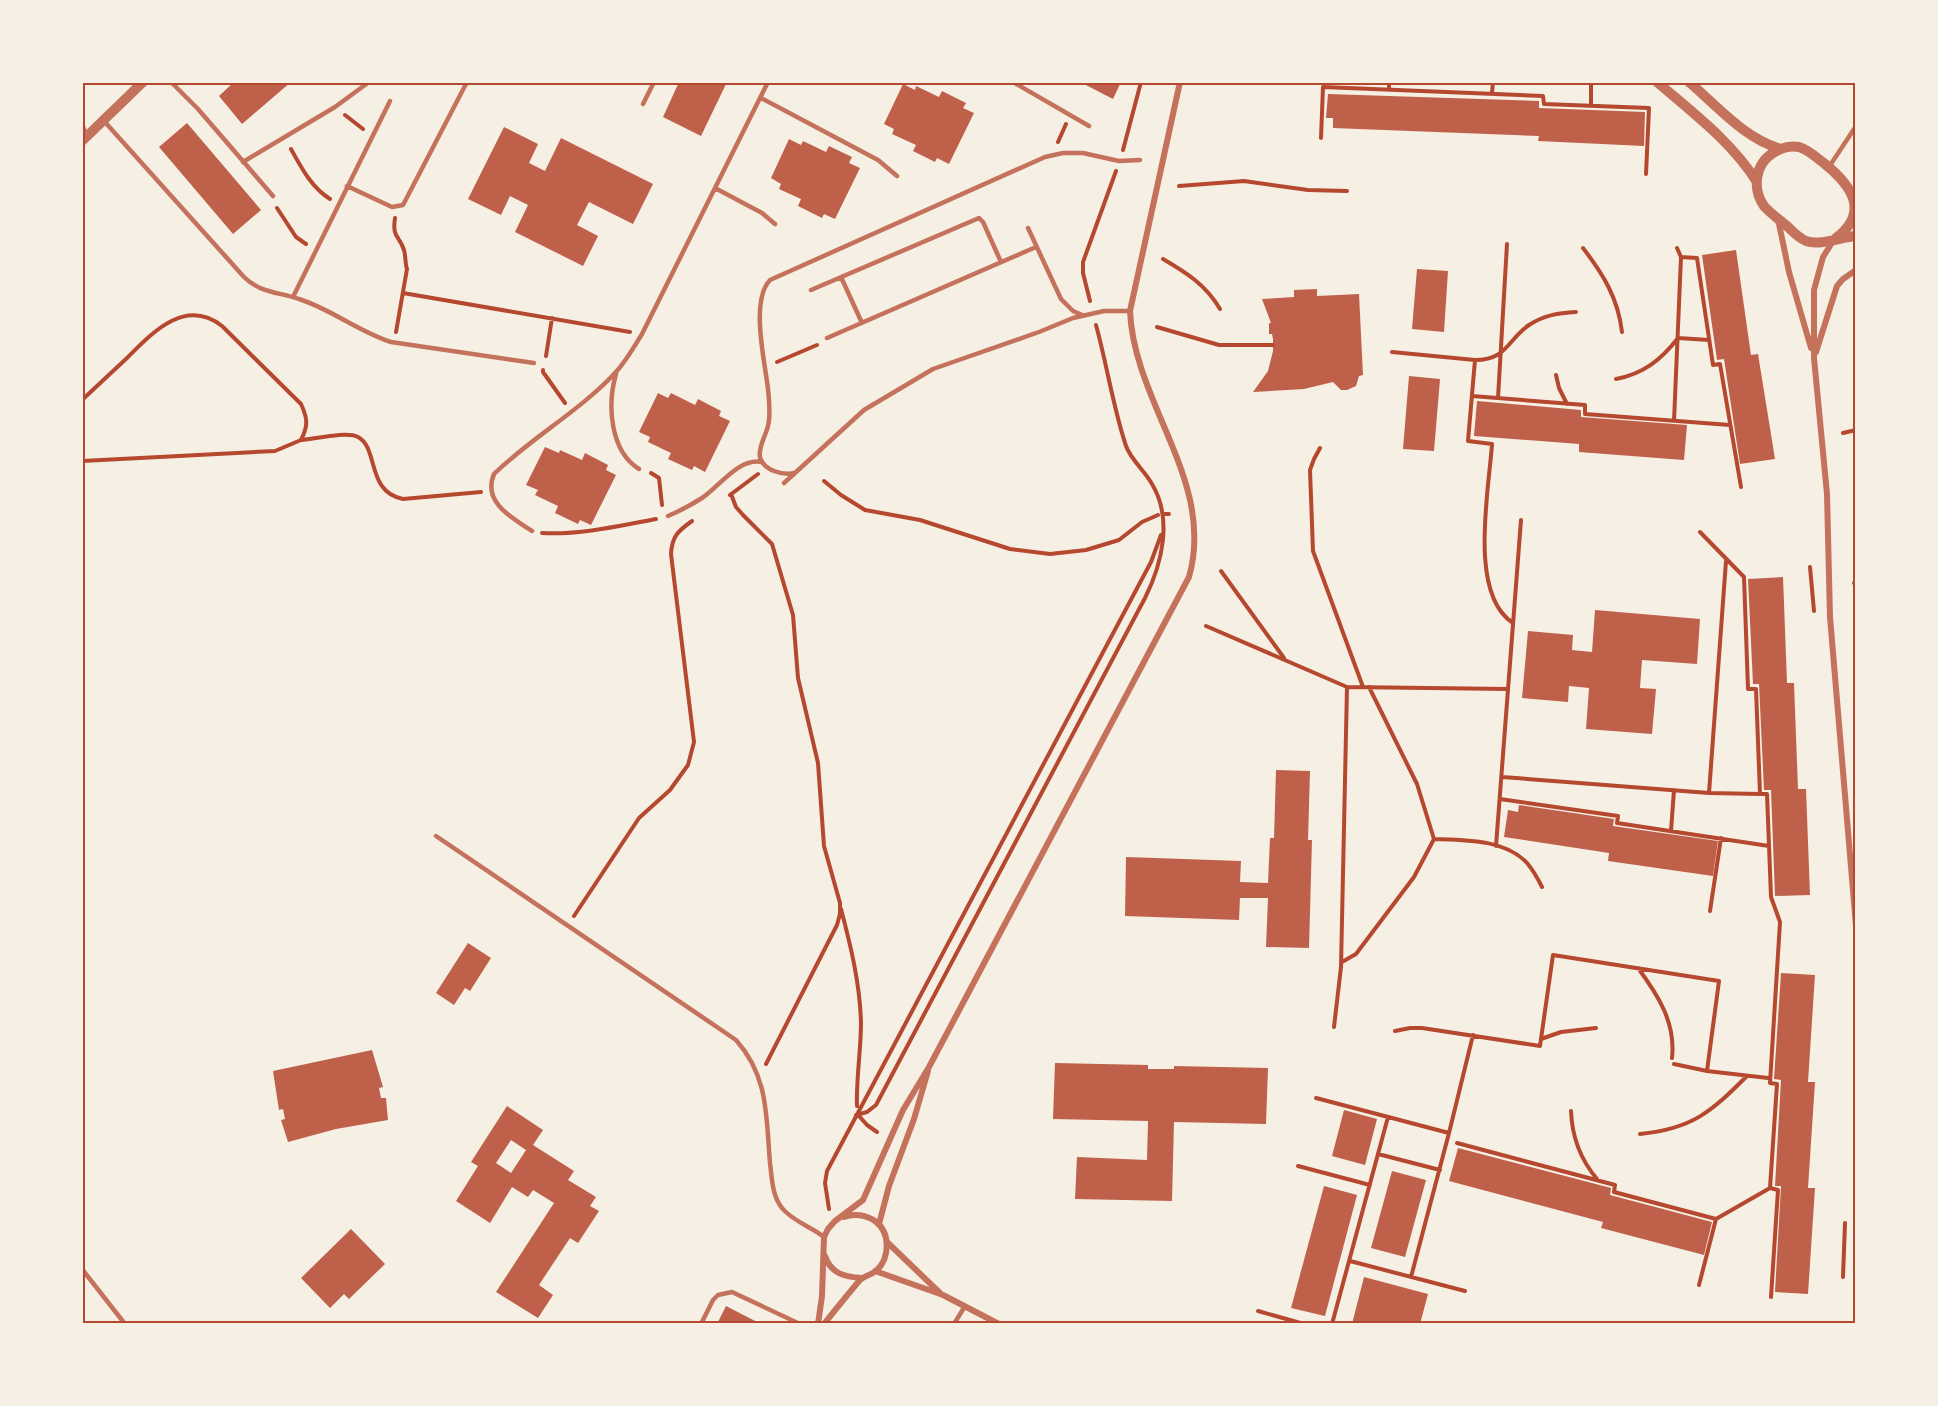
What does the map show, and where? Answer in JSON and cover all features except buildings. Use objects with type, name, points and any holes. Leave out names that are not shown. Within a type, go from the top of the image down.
[{"type":"street","points":[[84,135],[104,120],[143,82]]},
{"type":"street","points":[[818,1323],[822,1296],[824,1237],[835,1221],[863,1200],[912,1091],[929,1067],[1179,598],[1192,566],[1195,542],[1193,507],[1183,472],[1146,386],[1132,336],[1130,311],[1180,82]]},
{"type":"street","points":[[1657,82],[1732,150],[1757,182]]},
{"type":"street","points":[[1689,82],[1748,133],[1770,146],[1781,149]]},
{"type":"street","points":[[1856,236],[1836,238],[1828,241],[1808,242],[1777,219],[1763,204],[1758,193],[1757,182],[1762,163],[1781,149],[1791,146],[1800,148],[1810,152],[1846,182],[1854,197],[1852,221],[1845,231],[1836,238],[1828,247],[1814,290],[1814,358],[1827,494],[1830,617],[1856,926]]},
{"type":"street","points":[[1777,219],[1791,279],[1814,358]]},
{"type":"street","points":[[1814,358],[1833,294],[1843,279],[1856,270]]},
{"type":"street","points":[[879,1224],[889,1186],[914,1119],[929,1067]]},
{"type":"street","points":[[824,1323],[862,1278],[875,1271],[885,1259],[887,1242],[884,1231],[872,1219],[861,1215],[850,1215],[835,1221]]},
{"type":"street","points":[[887,1242],[943,1295]]},
{"type":"street","points":[[823,1250],[826,1260],[836,1272],[847,1277],[862,1278]]},
{"type":"street","points":[[875,1271],[943,1295],[999,1323]]},
{"type":"lane","points":[[171,82],[198,109],[273,196]]},
{"type":"lane","points":[[243,162],[335,107],[369,82]]},
{"type":"lane","points":[[347,186],[396,208],[404,206],[467,82]]},
{"type":"lane","points":[[643,104],[654,82]]},
{"type":"lane","points":[[532,531],[494,500],[491,482],[494,474],[617,372],[642,334],[768,82]]},
{"type":"lane","points":[[1013,82],[1089,126]]},
{"type":"lane","points":[[761,98],[878,160],[897,176]]},
{"type":"lane","points":[[292,297],[390,101]]},
{"type":"lane","points":[[104,120],[249,283],[262,290],[307,302],[376,337],[394,343],[534,363]]},
{"type":"lane","points":[[1829,167],[1856,126]]},
{"type":"lane","points":[[765,464],[760,452],[769,420],[760,314],[762,292],[770,280],[1029,163],[1056,154],[1083,153],[1119,161],[1140,160]]},
{"type":"lane","points":[[715,188],[762,213],[775,224]]},
{"type":"lane","points":[[811,290],[979,218],[1001,262]]},
{"type":"lane","points":[[1028,228],[1061,299],[1073,311],[1083,315]]},
{"type":"lane","points":[[827,338],[1036,247]]},
{"type":"lane","points":[[841,277],[862,323]]},
{"type":"lane","points":[[784,483],[864,410],[910,381],[955,360],[1083,315],[1104,311],[1130,311]]},
{"type":"lane","points":[[617,372],[612,396],[616,438],[625,458],[639,469]]},
{"type":"lane","points":[[668,516],[700,499],[745,464],[755,461],[783,474],[795,472]]},
{"type":"lane","points":[[436,836],[736,1040],[747,1052],[759,1076],[763,1092],[772,1182],[776,1197],[782,1208],[791,1216],[824,1237]]},
{"type":"lane","points":[[82,1269],[125,1323]]},
{"type":"lane","points":[[701,1323],[713,1300],[718,1295],[732,1292],[800,1323]]},
{"type":"lane","points":[[954,1323],[965,1306]]},
{"type":"path","points":[[1121,156],[1141,82]]},
{"type":"path","points":[[1389,82],[1389,90]]},
{"type":"path","points":[[1492,93],[1493,82]]},
{"type":"path","points":[[1591,82],[1591,106]]},
{"type":"path","points":[[1322,138],[1323,85],[1543,96],[1544,104],[1649,108],[1646,174]]},
{"type":"path","points":[[335,107],[373,134]]},
{"type":"path","points":[[1056,154],[1056,146],[1070,115]]},
{"type":"path","points":[[285,137],[313,185],[339,204]]},
{"type":"path","points":[[1090,303],[1083,273],[1083,262],[1118,167]]},
{"type":"path","points":[[1179,186],[1244,181],[1308,190],[1347,191]]},
{"type":"path","points":[[273,196],[275,205],[296,237],[316,249]]},
{"type":"path","points":[[394,343],[407,269],[404,250],[395,236],[396,208]]},
{"type":"path","points":[[1498,398],[1507,244]]},
{"type":"path","points":[[1583,248],[1609,284],[1621,317],[1622,332]]},
{"type":"path","points":[[1674,421],[1681,257],[1677,248]]},
{"type":"path","points":[[1681,257],[1697,258],[1713,365],[1720,364],[1741,487]]},
{"type":"path","points":[[1163,259],[1202,284],[1221,309]]},
{"type":"path","points":[[403,292],[642,334]]},
{"type":"path","points":[[1392,352],[1486,360],[1500,355],[1528,326],[1549,315],[1576,312]]},
{"type":"path","points":[[82,400],[159,327],[180,317],[201,316],[213,319],[222,326],[301,404],[308,418],[301,440]]},
{"type":"path","points":[[552,318],[543,372],[572,411]]},
{"type":"path","points":[[857,1116],[876,1105],[1145,598],[1159,564],[1163,514],[1156,491],[1127,449],[1097,327]]},
{"type":"path","points":[[1157,327],[1219,345],[1273,345]]},
{"type":"path","points":[[765,368],[820,344],[827,338]]},
{"type":"path","points":[[1678,338],[1709,340]]},
{"type":"path","points":[[1616,379],[1632,376],[1647,369],[1660,360],[1678,338]]},
{"type":"path","points":[[1475,360],[1468,441],[1492,444],[1484,550],[1485,571],[1499,609],[1513,623]]},
{"type":"path","points":[[1556,375],[1559,388],[1567,404]]},
{"type":"path","points":[[1472,396],[1585,405],[1585,414],[1730,425]]},
{"type":"path","points":[[1843,433],[1856,430]]},
{"type":"path","points":[[82,461],[275,452],[301,440],[347,435],[358,437],[364,442],[381,486],[386,494],[393,497],[402,499],[491,491]]},
{"type":"path","points":[[1320,448],[1310,470],[1313,552],[1363,687]]},
{"type":"path","points":[[722,500],[752,479],[765,464]]},
{"type":"path","points":[[639,469],[659,478],[662,507],[679,530]]},
{"type":"path","points":[[824,481],[865,510],[920,520],[1010,549],[1050,554],[1086,550],[1111,543],[1128,535],[1142,522],[1158,515]]},
{"type":"path","points":[[731,494],[736,507],[772,544],[790,604],[798,678],[818,763],[824,846],[856,966],[861,1025],[857,1106]]},
{"type":"path","points":[[532,531],[559,534],[621,526],[668,516]]},
{"type":"path","points":[[574,916],[639,819],[670,790],[692,757],[694,742],[671,554],[674,537],[679,530],[696,518]]},
{"type":"path","points":[[1496,846],[1521,520]]},
{"type":"path","points":[[824,1237],[829,1212],[825,1183],[827,1171],[1151,562],[1163,528]]},
{"type":"path","points":[[1700,532],[1743,577],[1748,689],[1756,689],[1760,794]]},
{"type":"path","points":[[1708,793],[1726,560]]},
{"type":"path","points":[[1810,567],[1815,621]]},
{"type":"path","points":[[1221,571],[1284,658]]},
{"type":"path","points":[[1206,626],[1347,687],[1509,689]]},
{"type":"path","points":[[1334,1026],[1341,962],[1347,687]]},
{"type":"path","points":[[1341,962],[1356,954],[1414,877],[1434,839],[1417,784],[1368,687]]},
{"type":"path","points":[[1502,777],[1708,793],[1767,794],[1772,897],[1780,922],[1770,1083],[1777,1084],[1770,1188]]},
{"type":"path","points":[[1671,831],[1674,790]]},
{"type":"path","points":[[1500,799],[1618,816],[1617,823],[1769,846]]},
{"type":"path","points":[[1710,911],[1721,838]]},
{"type":"path","points":[[1434,839],[1460,840],[1496,846],[1514,853],[1527,863],[1542,887]]},
{"type":"path","points":[[766,1065],[837,924],[840,903]]},
{"type":"path","points":[[1395,1031],[1422,1028],[1540,1046],[1553,955],[1719,981],[1707,1071]]},
{"type":"path","points":[[1637,968],[1654,990],[1665,1011],[1673,1041],[1672,1058]]},
{"type":"path","points":[[1541,1039],[1561,1032],[1596,1028]]},
{"type":"path","points":[[1411,1277],[1473,1035]]},
{"type":"path","points":[[1674,1064],[1707,1071],[1768,1078]]},
{"type":"path","points":[[1640,1134],[1665,1132],[1685,1126],[1724,1099],[1747,1076]]},
{"type":"path","points":[[1316,1098],[1449,1133]]},
{"type":"path","points":[[1571,1111],[1576,1145],[1584,1162],[1598,1180]]},
{"type":"path","points":[[857,1116],[878,1132]]},
{"type":"path","points":[[1332,1323],[1389,1117]]},
{"type":"path","points":[[1457,1143],[1598,1180],[1615,1185],[1614,1192],[1716,1219],[1770,1188],[1778,1190],[1771,1297]]},
{"type":"path","points":[[1378,1154],[1440,1170]]},
{"type":"path","points":[[1298,1166],[1370,1185]]},
{"type":"path","points":[[1699,1285],[1716,1219]]},
{"type":"path","points":[[1844,1277],[1845,1223]]},
{"type":"path","points":[[1349,1261],[1465,1291]]},
{"type":"path","points":[[1258,1311],[1304,1323]]}]
